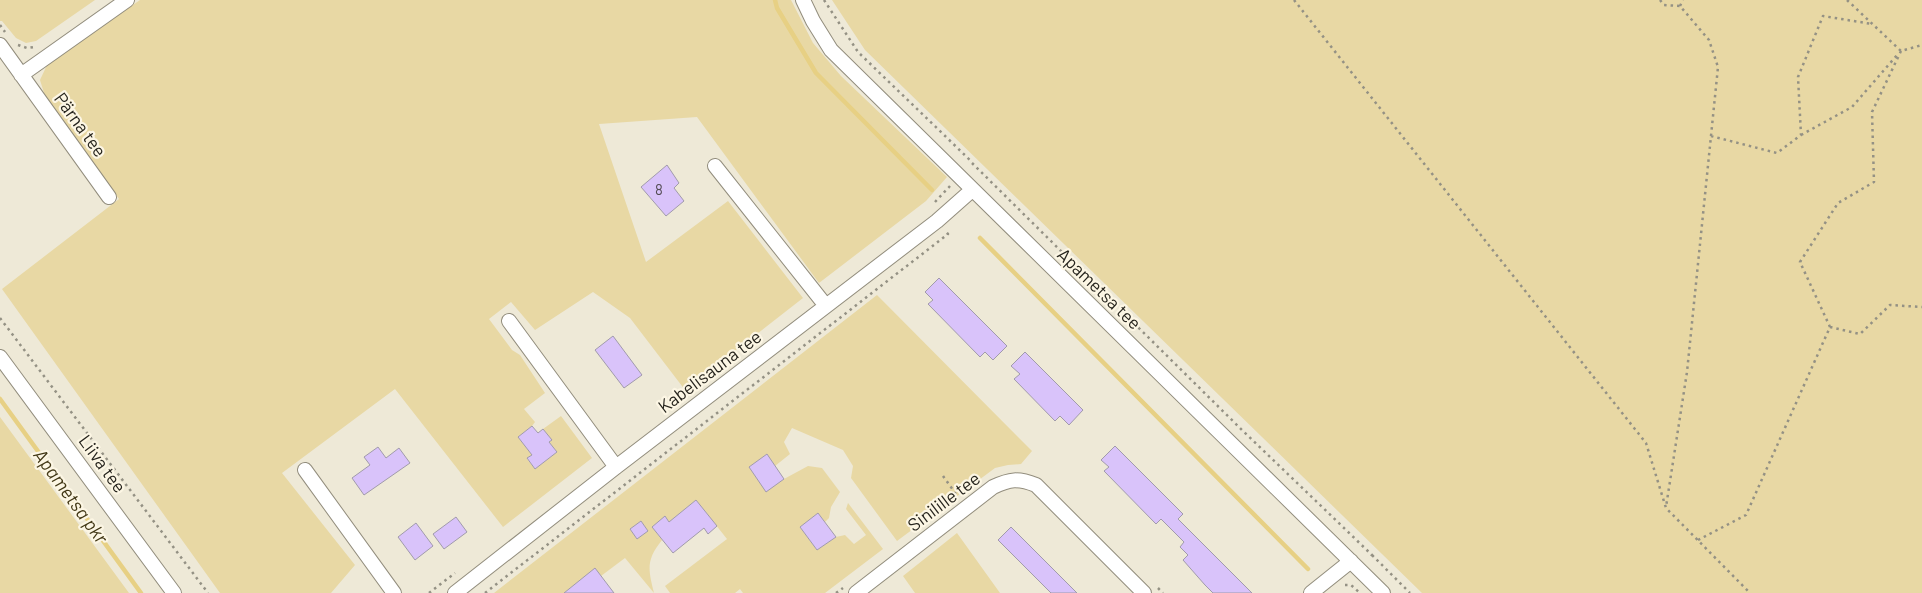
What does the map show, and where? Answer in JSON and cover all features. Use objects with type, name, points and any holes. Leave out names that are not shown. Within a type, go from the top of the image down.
[{"type":"street","points":[[21,75],[127,0]]},
{"type":"street","name":"Apametsa tee","points":[[803,0],[813,21],[831,50],[1383,593]]},
{"type":"street","name":"Pärna tee","points":[[5,42],[21,75],[109,197]]},
{"type":"street","points":[[715,166],[826,306]]},
{"type":"street","name":"Kabelisauna tee","points":[[455,593],[937,221],[972,190]]},
{"type":"street","points":[[509,321],[616,467]]},
{"type":"street","name":"Liiva tee","points":[[0,357],[174,593]]},
{"type":"street","points":[[305,470],[394,593]]},
{"type":"street","name":"Sinilille tee","points":[[850,590],[993,488],[1008,480],[1024,480],[1036,485],[1150,590]]},
{"type":"street","points":[[1311,593],[1355,566]]},
{"type":"path","points":[[1294,0],[1646,443],[1666,508],[1750,593]]},
{"type":"path","points":[[1660,0],[1664,5],[1680,6],[1709,40],[1718,67],[1687,372],[1666,508]]},
{"type":"path","points":[[1680,6],[1684,0]]},
{"type":"path","points":[[1847,0],[1901,51]]},
{"type":"path","points":[[1801,135],[1798,77],[1823,16],[1872,24]]},
{"type":"path","points":[[0,25],[5,42]]},
{"type":"path","points":[[14,42],[27,48],[39,46]]},
{"type":"path","points":[[1711,136],[1777,153],[1801,135],[1852,107],[1901,51],[1922,45]]},
{"type":"path","points":[[1698,540],[1746,515],[1830,327],[1800,262],[1838,203],[1874,182],[1872,112],[1901,51]]},
{"type":"path","points":[[972,163],[1410,593]]},
{"type":"path","points":[[1830,327],[1860,334],[1890,305],[1922,308]]},
{"type":"path","points":[[0,318],[208,593]]},
{"type":"path","points":[[943,476],[958,498],[965,494]]},
{"type":"path","points":[[1340,589],[1345,585],[1355,566],[1372,555]]},
{"type":"path","points":[[1345,585],[1351,585],[1360,593]]},
{"type":"path","points":[[836,593],[850,590]]},
{"type":"path","points":[[1150,590],[1163,593]]},
{"type":"shaded area","points":[[0,0],[95,0],[36,41],[26,43],[16,38],[0,21]]},
{"type":"shaded area","points":[[140,0],[791,0],[813,43],[841,76],[947,177],[926,201],[819,283],[697,117],[599,124],[646,262],[728,201],[803,298],[685,390],[630,318],[593,292],[535,330],[511,302],[489,319],[512,350],[520,355],[545,393],[524,409],[535,422],[518,437],[532,455],[527,459],[535,469],[557,452],[549,442],[551,440],[543,429],[561,416],[592,458],[503,527],[395,389],[282,473],[355,565],[331,593],[220,593],[2,289],[119,199],[45,96],[40,80],[47,65]]},
{"type":"shaded area","points":[[832,0],[1922,0],[1922,593],[1422,593],[865,50]]},
{"type":"shaded area","points":[[877,295],[1032,451],[1021,464],[995,468],[897,541],[851,478],[853,466],[843,450],[792,428],[784,442],[790,454],[775,466],[767,454],[749,467],[766,491],[808,466],[822,468],[840,492],[831,507],[829,518],[825,522],[818,513],[800,527],[817,550],[836,537],[845,535],[854,544],[866,535],[846,509],[848,503],[883,549],[825,593],[743,593],[740,589],[735,593],[670,593],[665,586],[727,539],[696,500],[684,510],[689,516],[674,528],[665,516],[652,527],[662,540],[653,553],[650,565],[650,577],[654,593],[625,558],[601,576],[595,569],[564,593],[494,593]],"holes":[[[641,521],[648,531],[637,539],[630,529]]]},
{"type":"shaded area","points":[[0,417],[129,593],[0,593]]},
{"type":"shaded area","points":[[957,533],[1000,593],[915,593],[903,576]]},
{"type":"building","points":[[667,165],[679,183],[674,188],[684,201],[666,216],[641,187]]},
{"type":"building","points":[[939,278],[1007,346],[993,360],[985,352],[980,357],[928,304],[933,300],[925,292]]},
{"type":"building","points":[[613,336],[642,375],[624,388],[595,350]]},
{"type":"building","points":[[1025,352],[1083,410],[1069,425],[1060,416],[1055,421],[1014,379],[1020,374],[1011,366]]},
{"type":"building","points":[[532,426],[538,433],[543,429],[552,440],[549,442],[557,452],[535,469],[527,458],[532,455],[518,437]]},
{"type":"building","points":[[1115,446],[1183,514],[1178,519],[1252,593],[1213,593],[1205,585],[1183,560],[1188,555],[1180,547],[1184,542],[1161,519],[1156,524],[1104,471],[1109,467],[1101,460]]},
{"type":"building","points":[[378,447],[386,458],[399,448],[410,463],[364,495],[352,478],[370,465],[364,457]]},
{"type":"building","points":[[767,454],[784,479],[766,492],[749,467]]},
{"type":"building","points":[[696,500],[717,526],[708,534],[704,528],[673,553],[652,527],[665,516],[669,522]]},
{"type":"building","points":[[818,513],[836,537],[817,550],[800,527]]},
{"type":"building","points":[[456,517],[467,532],[444,549],[433,534]]},
{"type":"building","points":[[641,521],[648,531],[637,539],[630,529]]},
{"type":"building","points":[[416,523],[433,546],[415,560],[398,537]]},
{"type":"building","points":[[1011,527],[1077,593],[1051,593],[998,540]]},
{"type":"building","points":[[595,568],[614,593],[564,593]]},
{"type":"waterway","points":[[775,0],[777,8],[816,73],[932,190]]},
{"type":"waterway","points":[[980,238],[1308,569]]},
{"type":"waterway","name":"Apametsa pkr","points":[[0,399],[141,593]]}]
